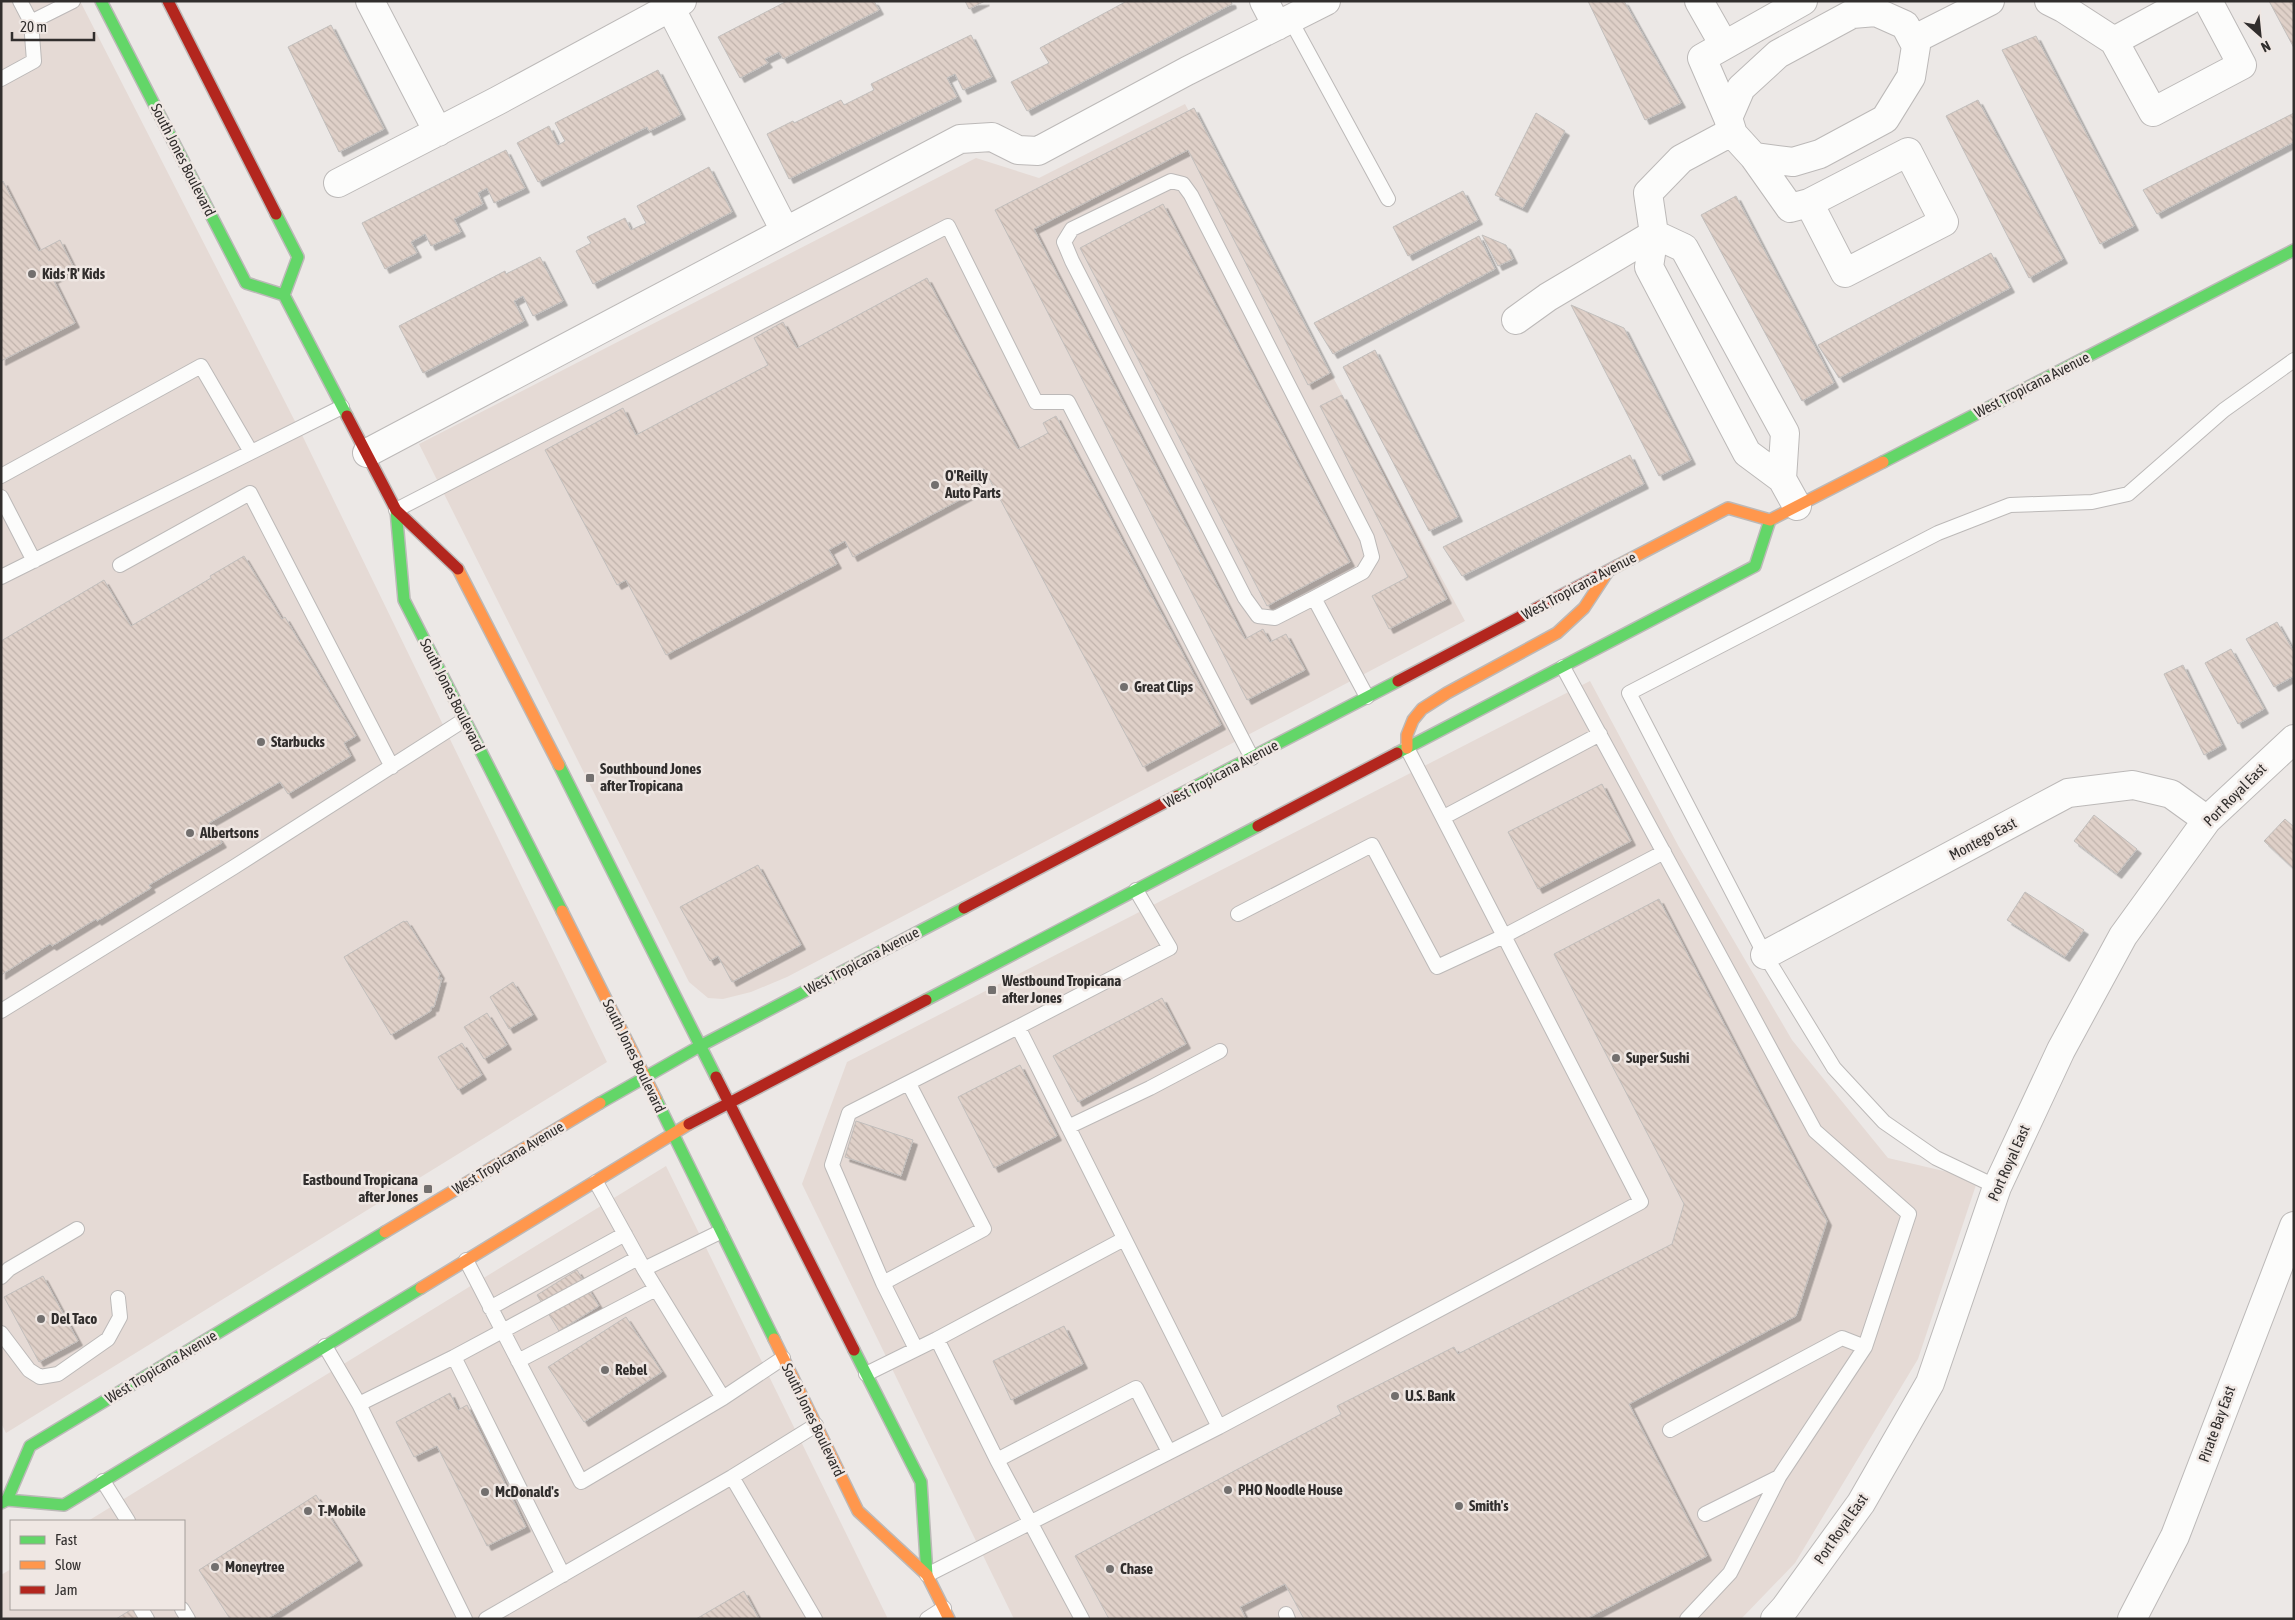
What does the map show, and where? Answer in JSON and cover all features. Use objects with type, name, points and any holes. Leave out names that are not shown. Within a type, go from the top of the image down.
[{"type":"main road","name":"South Jones Boulevard","points":[[101,1],[246,283],[284,295],[396,510],[460,571],[632,906],[729,1104],[921,1482],[927,1575]]},
{"type":"main road","points":[[168,1],[298,257],[284,295]]},
{"type":"main road","name":"West Tropicana Avenue","points":[[1770,520],[1755,566],[672,1133],[596,1182],[64,1505],[3,1497],[30,1446],[645,1077],[700,1046],[1728,508],[1770,520],[2294,250]]},
{"type":"main road","name":"South Jones Boulevard","points":[[396,510],[404,600],[645,1077],[858,1511],[927,1575],[946,1614]]},
{"type":"main road","points":[[1407,748],[1407,735],[1413,720],[1422,709],[1446,693],[1557,633],[1584,608],[1608,571]]},
{"type":"street","points":[[370,1],[438,132]]},
{"type":"street","points":[[1264,1],[1283,23]]},
{"type":"street","points":[[367,453],[960,138],[992,137],[1018,150],[1038,150],[1187,71],[1326,1]]},
{"type":"street","points":[[1698,1],[1724,45]]},
{"type":"street","points":[[1803,1],[1702,58],[1731,126],[1790,208],[1809,203],[1908,152],[1944,222],[1844,273],[1809,203]]},
{"type":"street","points":[[1913,40],[1990,1]]},
{"type":"street","points":[[2049,1],[2114,41],[2153,112],[2242,65],[2208,1]]},
{"type":"street","points":[[2114,41],[2188,1]]},
{"type":"street","points":[[338,183],[438,132],[673,3],[785,231]]},
{"type":"street","points":[[1754,157],[1793,162],[1820,154],[1885,119],[1911,77],[1916,46],[1905,25],[1876,12],[1852,14],[1778,54],[1742,88],[1731,126],[1722,137],[1681,159],[1648,193],[1654,234],[1649,267],[1747,453],[1782,478],[1797,506]]},
{"type":"street","points":[[1516,320],[1548,297],[1654,234]]},
{"type":"street","points":[[1654,234],[1684,248],[1785,433],[1782,478]]},
{"type":"street","name":"Port Royal East","points":[[1775,1619],[1786,1608],[1861,1503],[1930,1383],[1997,1187],[2061,1050],[2123,936],[2207,820],[2294,739]]},
{"type":"street","name":"Montego East","points":[[1765,954],[2068,793],[2134,785],[2171,794],[2207,820]]},
{"type":"street","name":"Pirate Bay East","points":[[2132,1619],[2175,1536],[2288,1237],[2294,1226]]},
{"type":"lane","points":[[1,79],[34,61],[31,22],[20,1]]},
{"type":"lane","points":[[31,22],[72,1]]},
{"type":"lane","points":[[1283,23],[1388,199]]},
{"type":"lane","points":[[1171,181],[1183,184],[1191,194],[1367,538],[1372,557],[1363,572],[1314,598],[1275,618],[1258,616],[1245,598],[1072,262],[1064,242],[1072,228],[1171,181]]},
{"type":"lane","points":[[396,510],[948,226],[1036,402],[1068,402],[1252,758]]},
{"type":"lane","points":[[1997,1187],[1936,1158],[1884,1122],[1834,1068],[1765,954],[1629,693],[1938,533],[2010,505],[2092,502],[2128,494],[2224,410],[2294,360]]},
{"type":"lane","points":[[1,476],[201,366],[251,452]]},
{"type":"lane","points":[[1,577],[342,407]]},
{"type":"lane","points":[[120,565],[250,493],[392,767]]},
{"type":"lane","points":[[1,497],[34,561]]},
{"type":"lane","points":[[1314,598],[1367,697]]},
{"type":"lane","points":[[1563,667],[1815,1131],[1909,1214],[1865,1347],[1779,1477],[1730,1573],[1687,1619]]},
{"type":"lane","points":[[1,1011],[464,720]]},
{"type":"lane","points":[[1444,817],[1600,734]]},
{"type":"lane","points":[[927,1575],[1218,1427],[1641,1202],[1407,748]]},
{"type":"lane","points":[[1238,914],[1372,845],[1437,967],[1504,936],[1664,852]]},
{"type":"lane","points":[[916,1349],[883,1283],[832,1165],[849,1113],[910,1084],[1170,948],[1136,890]]},
{"type":"lane","points":[[1018,1027],[1218,1427]]},
{"type":"lane","points":[[1068,1127],[1150,1088],[1220,1051]]},
{"type":"lane","points":[[883,1283],[984,1229],[910,1084]]},
{"type":"lane","points":[[596,1182],[641,1264],[723,1398]]},
{"type":"lane","points":[[1,1277],[9,1270],[77,1229]]},
{"type":"lane","points":[[358,1404],[502,1331],[641,1264],[720,1232]]},
{"type":"lane","points":[[490,1308],[624,1234]]},
{"type":"lane","points":[[866,1374],[1124,1240]]},
{"type":"lane","points":[[466,1260],[581,1482],[723,1398],[783,1358]]},
{"type":"lane","points":[[518,1361],[656,1289]]},
{"type":"lane","points":[[1,1333],[29,1370],[40,1377],[58,1374],[108,1339],[120,1317],[118,1298]]},
{"type":"lane","points":[[937,1338],[997,1460],[1032,1522],[1082,1619]]},
{"type":"lane","points":[[1670,1430],[1842,1338],[1865,1347]]},
{"type":"lane","points":[[325,1346],[358,1404],[465,1619]]},
{"type":"lane","points":[[454,1357],[563,1575]]},
{"type":"lane","points":[[997,1460],[1136,1388],[1169,1452]]},
{"type":"lane","points":[[486,1619],[732,1477],[816,1425]]},
{"type":"lane","points":[[732,1477],[815,1619]]},
{"type":"lane","points":[[1705,1514],[1779,1477]]},
{"type":"lane","points":[[103,1481],[127,1520]]},
{"type":"lane","points":[[927,1619],[946,1614]]},
{"type":"shaded area","points":[[1,1],[80,1],[303,437],[607,1062],[6,1433],[1,1423]]},
{"type":"shaded area","points":[[1185,104],[1465,621],[787,977],[751,992],[723,999],[708,998],[689,982],[419,444],[976,158],[1039,178]]},
{"type":"shaded area","points":[[1590,681],[1679,847],[1792,1040],[1888,1158],[1978,1179],[1918,1359],[1795,1563],[1741,1619],[1014,1619],[802,1184],[847,1062]]},
{"type":"shaded area","points":[[666,1166],[888,1619],[1,1619],[1,1575],[10,1570],[10,1610],[185,1610],[185,1520],[90,1520]]},
{"type":"building","points":[[787,1],[874,1],[879,10],[783,59],[779,52],[765,59],[768,63],[740,78],[718,37]]},
{"type":"building","points":[[965,1],[985,1],[969,9]]},
{"type":"building","points":[[1127,1],[1231,1],[1232,4],[1027,111],[1011,82],[1049,63],[1040,48]]},
{"type":"building","points":[[1588,1],[1624,1],[1681,103],[1645,120]]},
{"type":"building","points":[[2269,1],[2294,1],[2294,48]]},
{"type":"building","points":[[331,25],[384,129],[339,152],[288,47]]},
{"type":"building","points":[[971,35],[992,77],[963,90],[955,74],[947,78],[957,97],[789,179],[767,134],[841,100],[844,105],[874,90],[871,84]]},
{"type":"building","points":[[2036,36],[2134,226],[2100,244],[2002,50]]},
{"type":"building","points":[[658,70],[681,115],[649,131],[647,127],[538,182],[517,143],[549,126],[558,145],[565,141],[555,123]]},
{"type":"building","points":[[1978,100],[2063,259],[2029,278],[1946,116]]},
{"type":"building","points":[[1194,108],[1330,373],[1308,385],[1188,150],[1034,229],[1245,639],[1263,629],[1270,642],[1286,634],[1305,670],[1247,700],[995,210]]},
{"type":"building","points":[[1536,113],[1565,131],[1523,208],[1495,195]]},
{"type":"building","points":[[2294,113],[2294,142],[2157,214],[2143,190]]},
{"type":"building","points":[[506,150],[525,188],[494,203],[487,188],[478,193],[483,204],[454,219],[461,232],[431,246],[425,234],[411,242],[417,253],[385,269],[362,223]]},
{"type":"building","points":[[709,167],[732,212],[593,284],[576,251],[591,243],[587,237],[625,218],[631,230],[646,223],[637,206]]},
{"type":"building","name":"Kids 'R' Kids","points":[[3,181],[39,251],[60,240],[74,268],[53,279],[75,323],[1,361],[1,183]]},
{"type":"building","points":[[1463,191],[1478,220],[1408,256],[1393,227]]},
{"type":"building","points":[[1736,196],[1834,383],[1802,401],[1701,215]]},
{"type":"building","points":[[1163,204],[1350,562],[1267,606],[1080,248]]},
{"type":"building","points":[[1482,235],[1506,245],[1513,259],[1498,266]]},
{"type":"building","points":[[1479,236],[1495,269],[1333,354],[1314,323]]},
{"type":"building","points":[[1991,253],[2010,288],[1839,378],[1818,345]]},
{"type":"building","points":[[540,257],[563,301],[533,316],[523,296],[514,301],[524,321],[423,373],[399,326],[505,271],[506,274]]},
{"type":"building","points":[[927,278],[1018,449],[1048,433],[1043,423],[1056,416],[1221,725],[1143,767],[984,469],[973,475],[980,489],[853,557],[845,541],[829,550],[837,564],[666,655],[626,580],[617,585],[545,450],[623,408],[636,435],[768,365],[754,338],[783,322],[797,348]]},
{"type":"building","points":[[1571,305],[1624,328],[1691,460],[1659,476]]},
{"type":"building","points":[[1375,350],[1458,517],[1429,531],[1343,367]]},
{"type":"building","points":[[1342,395],[1447,599],[1389,629],[1372,596],[1408,577],[1320,406]]},
{"type":"building","points":[[1630,455],[1644,484],[1462,576],[1443,547]]},
{"type":"building","points":[[244,556],[282,619],[285,617],[356,736],[344,743],[351,756],[288,794],[280,782],[209,823],[222,843],[149,885],[151,888],[97,921],[96,919],[52,946],[50,944],[1,975],[1,641],[104,580],[131,626]]},
{"type":"building","points":[[2277,622],[2294,652],[2294,676],[2274,687],[2246,639]]},
{"type":"building","points":[[2231,649],[2264,709],[2238,724],[2205,663]]},
{"type":"building","points":[[2183,665],[2222,745],[2204,755],[2164,674]]},
{"type":"building","points":[[1602,784],[1631,841],[1538,889],[1508,832]]},
{"type":"building","points":[[2094,815],[2137,849],[2117,874],[2074,841]]},
{"type":"building","points":[[2285,819],[2294,827],[2294,869],[2264,841]]},
{"type":"building","points":[[758,865],[801,945],[732,982],[718,956],[710,961],[680,907]]},
{"type":"building","points":[[2025,892],[2084,930],[2065,957],[2007,920]]},
{"type":"building","points":[[1659,899],[1827,1221],[1796,1316],[1629,1404],[1707,1556],[1586,1619],[1304,1619],[1285,1584],[1240,1607],[1246,1619],[1109,1619],[1075,1556],[1341,1414],[1337,1406],[1454,1347],[1458,1354],[1672,1244],[1684,1204],[1554,954]]},
{"type":"building","points":[[407,921],[440,974],[438,979],[442,978],[434,1007],[431,1007],[431,1011],[391,1035],[344,957]]},
{"type":"building","points":[[513,982],[533,1015],[509,1029],[490,997]]},
{"type":"building","points":[[1162,998],[1186,1044],[1078,1102],[1053,1056]]},
{"type":"building","points":[[487,1013],[507,1045],[484,1059],[464,1027]]},
{"type":"building","points":[[462,1043],[482,1075],[458,1090],[438,1057]]},
{"type":"building","points":[[1020,1065],[1057,1136],[994,1168],[958,1097]]},
{"type":"building","points":[[856,1121],[913,1140],[901,1176],[845,1157]]},
{"type":"building","points":[[577,1270],[599,1306],[559,1331],[537,1295]]},
{"type":"building","name":"Del Taco","points":[[43,1276],[78,1341],[39,1362],[4,1297]]},
{"type":"building","name":"Rebel","points":[[626,1317],[662,1372],[584,1422],[548,1367]]},
{"type":"building","points":[[1064,1326],[1083,1364],[1011,1400],[993,1361]]},
{"type":"building","name":"McDonald's","points":[[450,1393],[458,1410],[467,1405],[526,1527],[487,1546],[437,1446],[414,1457],[396,1422]]},
{"type":"building","points":[[316,1495],[358,1561],[267,1619],[230,1619],[199,1570]]},
{"type":"building","points":[[744,1591],[759,1619],[696,1619]]},
{"type":"building","points":[[130,1610],[137,1610],[143,1619],[116,1619]]},
{"type":"traffic: fast","points":[[101,1],[246,283],[284,295],[347,416]]},
{"type":"traffic: fast","points":[[276,214],[298,257],[284,295]]},
{"type":"traffic: fast","points":[[1883,462],[2294,250]]},
{"type":"traffic: fast","points":[[396,510],[404,600],[562,911]]},
{"type":"traffic: fast","points":[[1397,753],[1755,566],[1770,520]]},
{"type":"traffic: fast","points":[[1177,796],[1398,681]]},
{"type":"traffic: fast","points":[[559,765],[716,1077]]},
{"type":"traffic: fast","points":[[926,1000],[1258,826]]},
{"type":"traffic: fast","points":[[600,1103],[700,1046],[964,908]]},
{"type":"traffic: fast","points":[[656,1099],[774,1339]]},
{"type":"traffic: fast","points":[[1,1503],[7,1500],[30,1446],[385,1232]]},
{"type":"traffic: fast","points":[[7,1500],[64,1505],[421,1288]]},
{"type":"traffic: fast","points":[[854,1350],[921,1482],[927,1575]]},
{"type":"traffic: slow","points":[[1617,566],[1728,508],[1770,520],[1883,462]]},
{"type":"traffic: slow","points":[[458,569],[559,765]]},
{"type":"traffic: slow","points":[[1407,748],[1407,735],[1413,720],[1422,709],[1447,693],[1557,633],[1584,608],[1607,573]]},
{"type":"traffic: slow","points":[[562,911],[656,1099]]},
{"type":"traffic: slow","points":[[385,1232],[600,1103]]},
{"type":"traffic: slow","points":[[421,1288],[689,1124]]},
{"type":"traffic: slow","points":[[774,1339],[858,1511],[927,1575],[949,1619]]},
{"type":"traffic: jam","points":[[168,1],[276,214]]},
{"type":"traffic: jam","points":[[347,416],[396,510],[458,569]]},
{"type":"traffic: jam","points":[[1398,681],[1617,566]]},
{"type":"traffic: jam","points":[[1258,826],[1397,753]]},
{"type":"traffic: jam","points":[[964,908],[1177,796]]},
{"type":"traffic: jam","points":[[689,1124],[926,1000]]},
{"type":"traffic: jam","points":[[716,1077],[854,1350]]},
{"type":"place","name":"Kids 'R' Kids","points":[[32,274]]},
{"type":"place","name":"O'Reilly Auto Parts","points":[[935,485]]},
{"type":"place","name":"Great Clips","points":[[1124,687]]},
{"type":"place","name":"Starbucks","points":[[261,742]]},
{"type":"place","name":"Southbound Jones after Tropicana","points":[[590,778]]},
{"type":"place","name":"Albertsons","points":[[190,833]]},
{"type":"place","name":"Westbound Tropicana after Jones","points":[[992,990]]},
{"type":"place","name":"Super Sushi","points":[[1616,1058]]},
{"type":"place","name":"Eastbound Tropicana after Jones","points":[[428,1189]]},
{"type":"place","name":"Del Taco","points":[[41,1319]]},
{"type":"place","name":"Rebel","points":[[605,1370]]},
{"type":"place","name":"U.S. Bank","points":[[1395,1396]]},
{"type":"place","name":"PHO Noodle House","points":[[1228,1490]]},
{"type":"place","name":"McDonald's","points":[[485,1492]]},
{"type":"place","name":"Smith's","points":[[1459,1506]]},
{"type":"place","name":"T-Mobile","points":[[308,1511]]},
{"type":"place","name":"Moneytree","points":[[215,1567]]},
{"type":"place","name":"Chase","points":[[1110,1569]]}]
